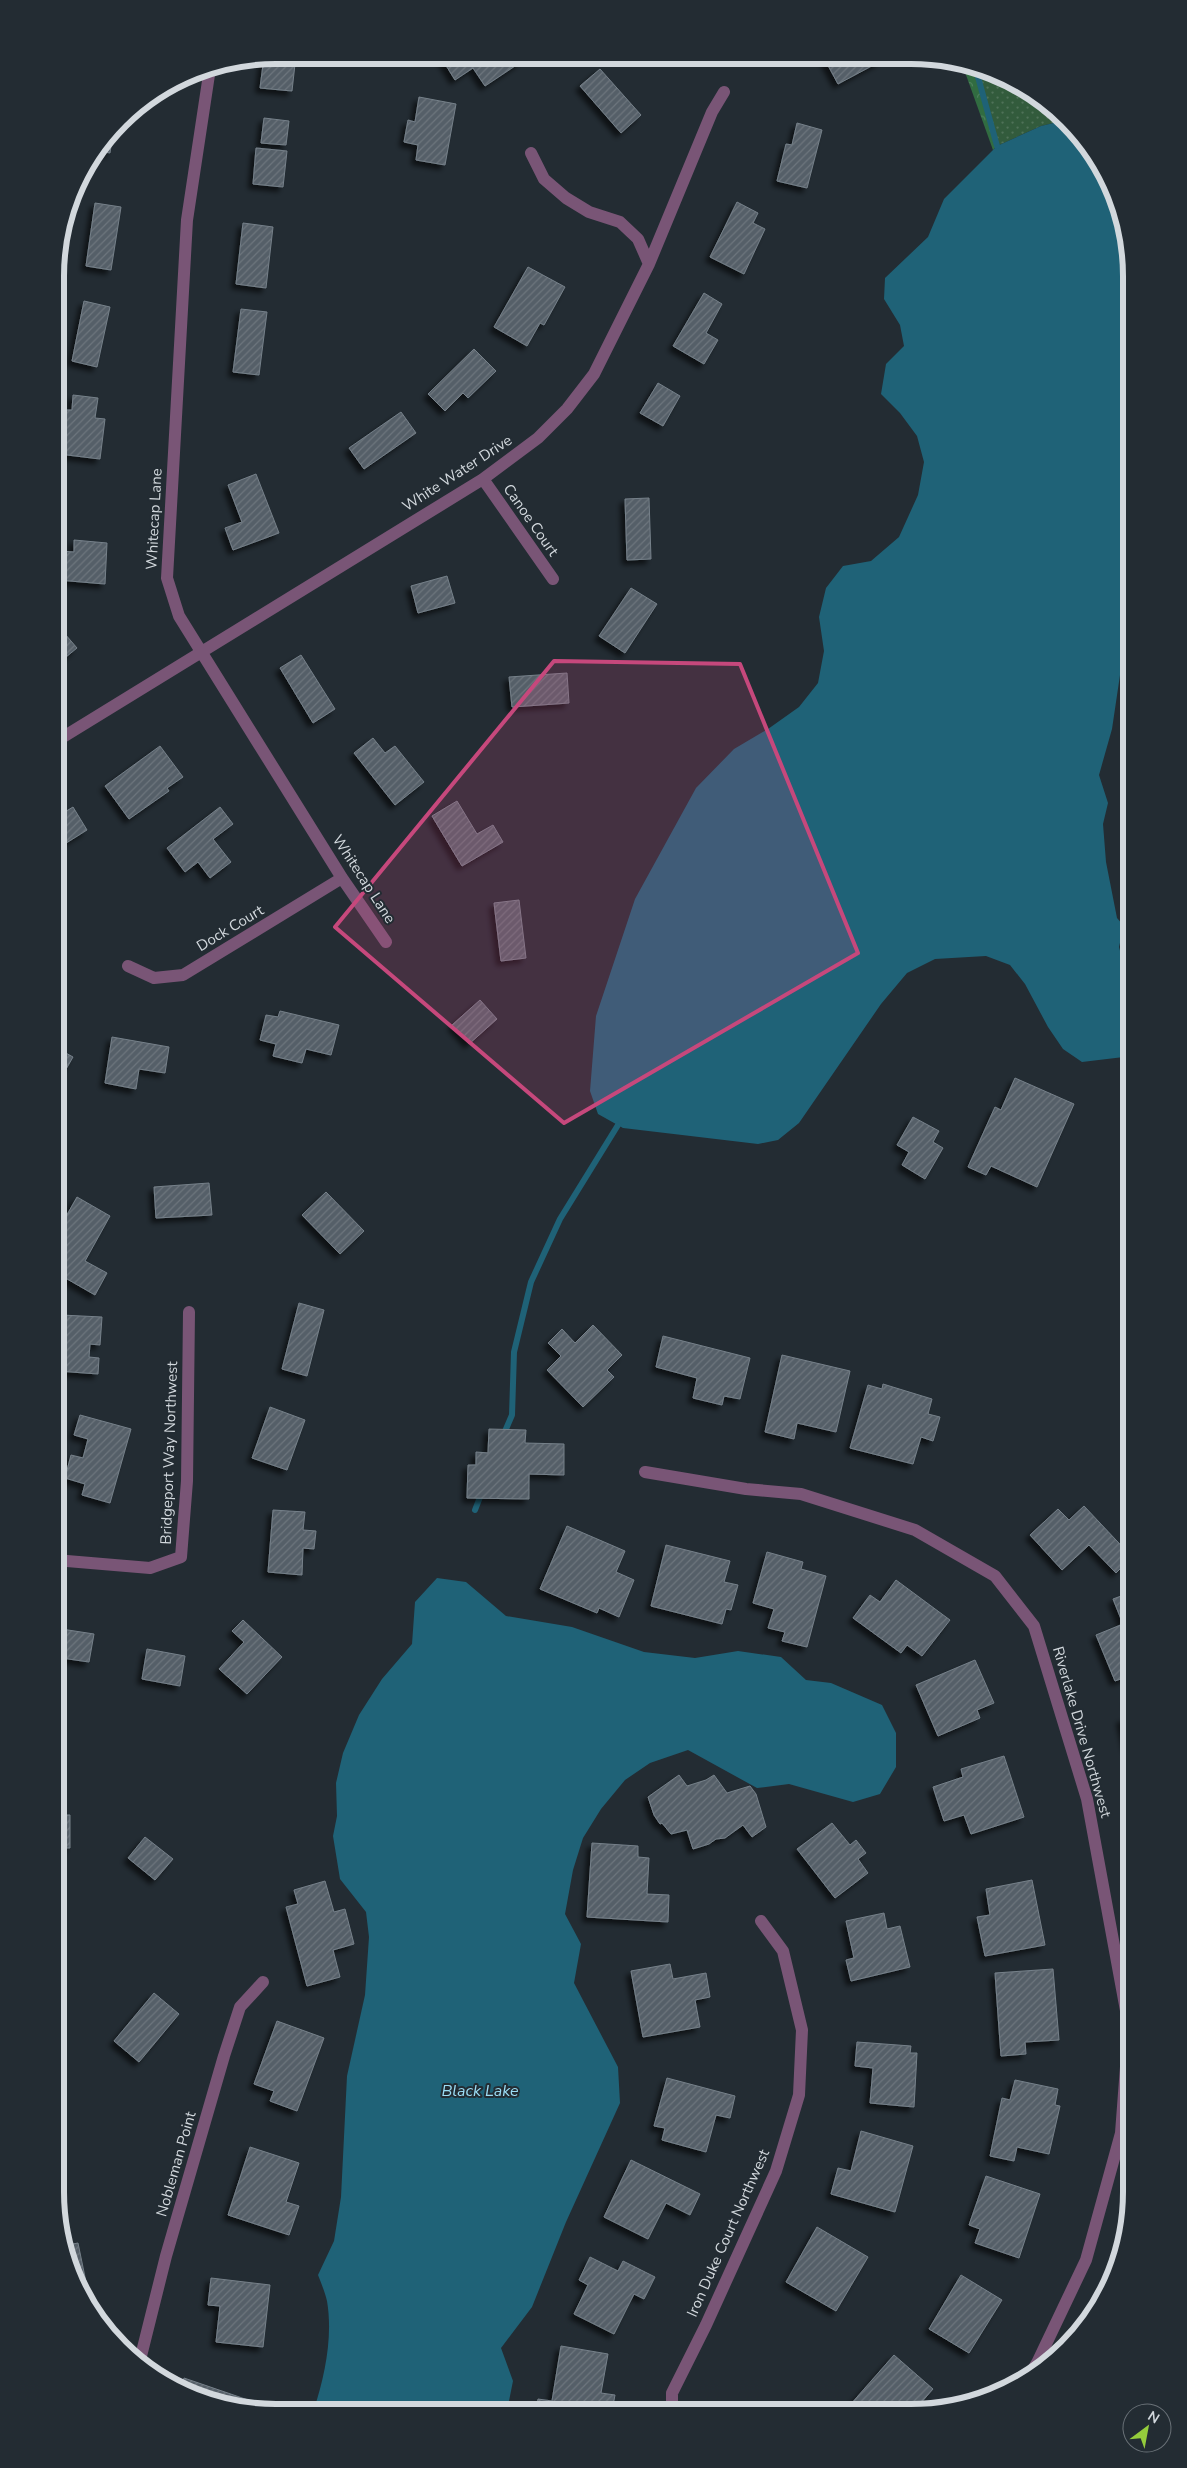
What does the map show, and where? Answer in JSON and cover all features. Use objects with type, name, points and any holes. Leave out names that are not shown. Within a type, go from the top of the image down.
[{"type":"street","name":"Whitecap Lane","points":[[209,75],[187,220],[167,578],[179,616],[342,878],[386,942]]},
{"type":"street","name":"White Water Drive","points":[[64,736],[201,650],[483,479],[538,438],[567,409],[594,374],[649,264],[712,112],[724,92]]},
{"type":"street","points":[[531,153],[544,179],[566,198],[589,212],[620,222],[638,239],[649,264]]},
{"type":"street","name":"Canoe Court","points":[[483,479],[553,579]]},
{"type":"street","name":"Dock Court","points":[[128,966],[154,978],[183,975],[342,878]]},
{"type":"street","name":"Bridgeport Way Northwest","points":[[64,1561],[150,1568],[181,1557],[187,1481],[189,1312]]},
{"type":"street","name":"Riverlake Drive Northwest","points":[[645,1472],[746,1489],[801,1494],[915,1530],[995,1576],[1034,1626],[1087,1799],[1123,1994]]},
{"type":"street","name":"Iron Duke Court Northwest","points":[[672,2404],[672,2392],[706,2325],[776,2171],[799,2095],[802,2030],[784,1951],[761,1921]]},
{"type":"street","name":"Nobleman Point","points":[[141,2356],[166,2256],[240,2007],[263,1982]]},
{"type":"street","name":"Riverlake Drive Northwest","points":[[1037,2362],[1086,2260],[1122,2133],[1123,2118]]},
{"type":"highlighted area","points":[[554,661],[740,664],[858,953],[564,1123],[335,927]]},
{"type":"green space","points":[[964,71],[977,74],[997,146],[993,150]]},
{"type":"green space","points":[[977,74],[1029,99],[1057,122],[1041,126],[997,146]]},
{"type":"water","points":[[1057,122],[1088,158],[1112,208],[1119,234],[1123,262],[1123,655],[1112,729],[1099,775],[1108,803],[1103,824],[1106,862],[1117,918],[1123,925],[1119,947],[1123,962],[1123,1057],[1082,1062],[1063,1049],[1048,1027],[1025,984],[1010,965],[986,956],[935,959],[907,973],[881,1004],[799,1123],[778,1140],[758,1144],[623,1128],[598,1114],[590,1091],[596,1016],[635,899],[696,788],[734,749],[768,729],[799,707],[818,683],[824,651],[819,617],[826,588],[843,566],[871,561],[899,537],[918,495],[924,462],[917,436],[900,413],[881,394],[886,364],[904,346],[900,325],[884,299],[885,278],[928,237],[944,199],[997,146],[1041,126]]},
{"type":"water","name":"Black Lake","points":[[437,1578],[466,1582],[506,1616],[572,1627],[644,1652],[695,1658],[738,1651],[781,1657],[806,1680],[831,1683],[882,1705],[896,1733],[896,1767],[880,1794],[853,1802],[789,1784],[757,1788],[688,1750],[650,1763],[625,1780],[601,1809],[583,1838],[573,1870],[565,1914],[581,1944],[574,1983],[618,2067],[620,2103],[566,2222],[532,2307],[501,2348],[513,2381],[508,2404],[316,2404],[325,2370],[329,2328],[327,2301],[318,2275],[334,2241],[341,2197],[347,2076],[365,1995],[369,1937],[366,1912],[340,1879],[333,1836],[337,1816],[336,1783],[343,1753],[359,1715],[382,1679],[412,1644],[415,1602]]},
{"type":"building","points":[[263,64],[295,64],[292,91],[260,88]]},
{"type":"building","points":[[445,64],[518,64],[485,86],[473,68],[455,80]]},
{"type":"building","points":[[827,64],[875,64],[838,84]]},
{"type":"building","points":[[600,69],[641,115],[621,133],[580,86]]},
{"type":"building","points":[[419,97],[456,104],[445,165],[416,160],[418,145],[404,142],[408,120],[415,122]]},
{"type":"building","points":[[264,118],[289,121],[286,145],[261,143]]},
{"type":"building","points":[[797,123],[822,130],[807,188],[777,181],[786,144],[792,145]]},
{"type":"building","points":[[112,142],[110,153],[104,152]]},
{"type":"building","points":[[256,148],[287,151],[283,187],[253,184]]},
{"type":"building","points":[[737,202],[758,213],[753,223],[765,229],[744,274],[710,257]]},
{"type":"building","points":[[95,203],[121,207],[111,270],[86,266]]},
{"type":"building","points":[[243,223],[273,227],[266,288],[236,284]]},
{"type":"building","points":[[528,267],[565,287],[544,325],[540,323],[527,346],[494,327]]},
{"type":"building","points":[[704,293],[722,304],[706,333],[718,340],[704,364],[673,346]]},
{"type":"building","points":[[84,301],[110,307],[97,367],[72,361]]},
{"type":"building","points":[[241,309],[267,312],[259,375],[233,372]]},
{"type":"building","points":[[474,349],[496,371],[468,398],[463,393],[445,411],[428,394]]},
{"type":"building","points":[[658,383],[680,396],[663,426],[640,413]]},
{"type":"building","points":[[73,395],[98,398],[95,418],[105,419],[100,459],[64,455],[64,410],[72,410]]},
{"type":"building","points":[[401,412],[416,433],[364,469],[349,448]]},
{"type":"building","points":[[256,474],[279,533],[233,550],[225,528],[242,522],[228,485]]},
{"type":"building","points":[[649,498],[651,559],[627,560],[625,499]]},
{"type":"building","points":[[74,540],[107,543],[105,584],[64,581],[64,551],[74,552]]},
{"type":"building","points":[[447,576],[455,603],[418,613],[411,586]]},
{"type":"building","points":[[631,588],[657,604],[625,653],[599,636]]},
{"type":"building","points":[[64,633],[77,648],[64,659]]},
{"type":"building","points":[[301,655],[335,709],[313,723],[280,668]]},
{"type":"building","points":[[567,673],[569,703],[512,707],[509,677]]},
{"type":"building","points":[[373,738],[385,753],[395,746],[424,782],[395,805],[354,753]]},
{"type":"building","points":[[160,746],[183,777],[167,788],[169,791],[129,819],[105,786]]},
{"type":"building","points":[[457,801],[477,834],[493,825],[503,842],[462,866],[432,816]]},
{"type":"building","points":[[73,807],[87,830],[64,844],[64,812]]},
{"type":"building","points":[[220,807],[233,824],[213,839],[231,862],[210,878],[198,862],[185,872],[167,848]]},
{"type":"building","points":[[519,900],[526,958],[501,961],[494,903]]},
{"type":"building","points":[[480,1000],[497,1019],[469,1044],[452,1025]]},
{"type":"building","points":[[280,1011],[339,1025],[331,1055],[306,1049],[302,1063],[273,1056],[276,1044],[260,1040],[266,1015],[278,1017]]},
{"type":"building","points":[[112,1037],[169,1047],[165,1073],[139,1069],[136,1089],[105,1083]]},
{"type":"building","points":[[64,1052],[73,1057],[64,1073]]},
{"type":"building","points":[[1015,1078],[1074,1104],[1037,1187],[991,1166],[986,1175],[968,1167],[995,1107],[1001,1110]]},
{"type":"building","points":[[913,1117],[939,1131],[933,1142],[943,1148],[925,1179],[902,1165],[909,1152],[897,1145]]},
{"type":"building","points":[[209,1183],[212,1215],[156,1218],[154,1187]]},
{"type":"building","points":[[326,1192],[364,1231],[340,1254],[302,1215]]},
{"type":"building","points":[[77,1197],[110,1216],[85,1261],[107,1273],[95,1295],[64,1277],[64,1220]]},
{"type":"building","points":[[299,1303],[324,1310],[307,1376],[282,1369]]},
{"type":"building","points":[[64,1315],[102,1317],[100,1345],[90,1344],[89,1357],[99,1358],[98,1374],[64,1371]]},
{"type":"building","points":[[593,1325],[622,1355],[607,1370],[614,1377],[583,1407],[547,1370],[561,1356],[548,1343],[562,1329],[575,1343]]},
{"type":"building","points":[[663,1336],[750,1358],[740,1399],[724,1396],[722,1405],[693,1398],[697,1378],[656,1367]]},
{"type":"building","points":[[782,1355],[850,1371],[836,1432],[797,1423],[794,1439],[765,1432]]},
{"type":"building","points":[[883,1384],[932,1399],[928,1414],[940,1417],[933,1441],[921,1437],[913,1464],[850,1448],[868,1385],[882,1389]]},
{"type":"building","points":[[270,1407],[305,1420],[287,1470],[252,1458]]},
{"type":"building","points":[[80,1415],[131,1429],[110,1503],[82,1495],[85,1484],[65,1478],[71,1455],[83,1458],[88,1439],[74,1435]]},
{"type":"building","points":[[489,1429],[526,1430],[525,1443],[564,1444],[564,1475],[529,1474],[529,1499],[467,1498],[468,1465],[476,1465],[476,1452],[488,1453]]},
{"type":"building","points":[[1084,1506],[1123,1547],[1123,1566],[1116,1573],[1089,1545],[1062,1570],[1030,1535],[1058,1509],[1069,1520]]},
{"type":"building","points":[[273,1510],[305,1512],[303,1530],[316,1531],[314,1549],[303,1548],[302,1575],[268,1572]]},
{"type":"building","points":[[567,1526],[625,1551],[616,1572],[634,1580],[619,1617],[599,1608],[597,1613],[540,1589]]},
{"type":"building","points":[[666,1545],[730,1561],[724,1582],[738,1585],[731,1610],[726,1609],[722,1624],[651,1606]]},
{"type":"building","points":[[767,1552],[803,1562],[801,1569],[826,1576],[807,1647],[782,1641],[785,1632],[768,1628],[774,1609],[753,1603]]},
{"type":"building","points":[[896,1580],[950,1620],[922,1656],[907,1645],[901,1653],[853,1618],[870,1595],[880,1602]]},
{"type":"building","points":[[1123,1595],[1123,1624],[1113,1599]]},
{"type":"building","points":[[243,1620],[282,1657],[247,1694],[219,1669],[244,1642],[232,1631]]},
{"type":"building","points":[[1123,1624],[1123,1678],[1115,1681],[1096,1635]]},
{"type":"building","points":[[64,1629],[94,1634],[89,1662],[64,1658]]},
{"type":"building","points":[[147,1649],[185,1656],[180,1686],[142,1679]]},
{"type":"building","points":[[975,1660],[994,1703],[977,1710],[980,1718],[938,1736],[916,1685]]},
{"type":"building","points":[[1004,1756],[1024,1817],[971,1834],[964,1815],[944,1821],[933,1787],[963,1777],[961,1769]]},
{"type":"building","points":[[679,1775],[687,1786],[706,1780],[714,1775],[727,1793],[750,1786],[756,1794],[766,1827],[752,1837],[743,1825],[725,1838],[716,1839],[709,1844],[693,1849],[687,1830],[671,1834],[662,1823],[660,1824],[654,1815],[648,1797]]},
{"type":"building","points":[[64,1815],[70,1815],[70,1848],[64,1848]]},
{"type":"building","points":[[832,1823],[850,1845],[856,1840],[866,1853],[858,1859],[868,1873],[835,1898],[797,1849]]},
{"type":"building","points":[[145,1837],[173,1859],[155,1880],[128,1858]]},
{"type":"building","points":[[592,1843],[638,1846],[638,1857],[649,1858],[647,1894],[669,1895],[668,1922],[587,1917]]},
{"type":"building","points":[[1032,1880],[1045,1945],[985,1956],[977,1917],[990,1915],[986,1889]]},
{"type":"building","points":[[325,1881],[334,1912],[345,1909],[354,1944],[333,1950],[340,1977],[307,1986],[286,1907],[298,1904],[294,1890]]},
{"type":"building","points":[[884,1913],[887,1929],[900,1926],[910,1967],[851,1981],[846,1960],[854,1958],[846,1921]]},
{"type":"building","points":[[670,1964],[673,1979],[706,1973],[710,1997],[695,2000],[700,2027],[643,2037],[631,1971]]},
{"type":"building","points":[[1053,1969],[1059,2040],[1025,2042],[1026,2054],[1001,2056],[995,1973]]},
{"type":"building","points":[[154,1993],[179,2014],[139,2062],[114,2041]]},
{"type":"building","points":[[277,2021],[324,2038],[297,2111],[270,2101],[274,2091],[254,2084]]},
{"type":"building","points":[[857,2042],[911,2046],[910,2053],[917,2053],[914,2107],[870,2103],[873,2068],[855,2066]]},
{"type":"building","points":[[667,2078],[735,2096],[730,2118],[716,2115],[706,2152],[662,2140],[665,2128],[654,2126]]},
{"type":"building","points":[[1015,2080],[1058,2089],[1055,2105],[1060,2106],[1049,2154],[1017,2147],[1014,2161],[990,2156],[1002,2098],[1010,2100]]},
{"type":"building","points":[[861,2131],[913,2146],[895,2212],[831,2194],[838,2168],[851,2171]]},
{"type":"building","points":[[250,2147],[299,2163],[286,2202],[299,2206],[289,2235],[228,2215]]},
{"type":"building","points":[[631,2160],[700,2194],[690,2215],[666,2203],[648,2239],[604,2217]]},
{"type":"building","points":[[986,2176],[1040,2194],[1019,2258],[975,2243],[980,2229],[969,2225]]},
{"type":"building","points":[[817,2227],[868,2257],[836,2311],[786,2282]]},
{"type":"building","points":[[78,2243],[87,2289],[75,2260],[70,2244]]},
{"type":"building","points":[[590,2257],[618,2271],[623,2261],[655,2277],[644,2299],[634,2294],[614,2334],[574,2314],[588,2285],[579,2280]]},
{"type":"building","points":[[961,2275],[1002,2300],[969,2353],[929,2329]]},
{"type":"building","points":[[211,2278],[270,2285],[263,2347],[216,2342],[220,2306],[208,2305]]},
{"type":"building","points":[[561,2346],[608,2354],[601,2393],[615,2395],[613,2404],[537,2404],[538,2399],[552,2401]]},
{"type":"building","points":[[894,2355],[933,2389],[920,2404],[851,2404]]},
{"type":"building","points":[[184,2378],[254,2402],[221,2397],[183,2382]]},
{"type":"waterway","points":[[977,74],[997,146]]},
{"type":"waterway","points":[[503,1436],[512,1415],[514,1352],[531,1282],[560,1219],[618,1125]]},
{"type":"waterway","points":[[475,1510],[482,1492]]}]
